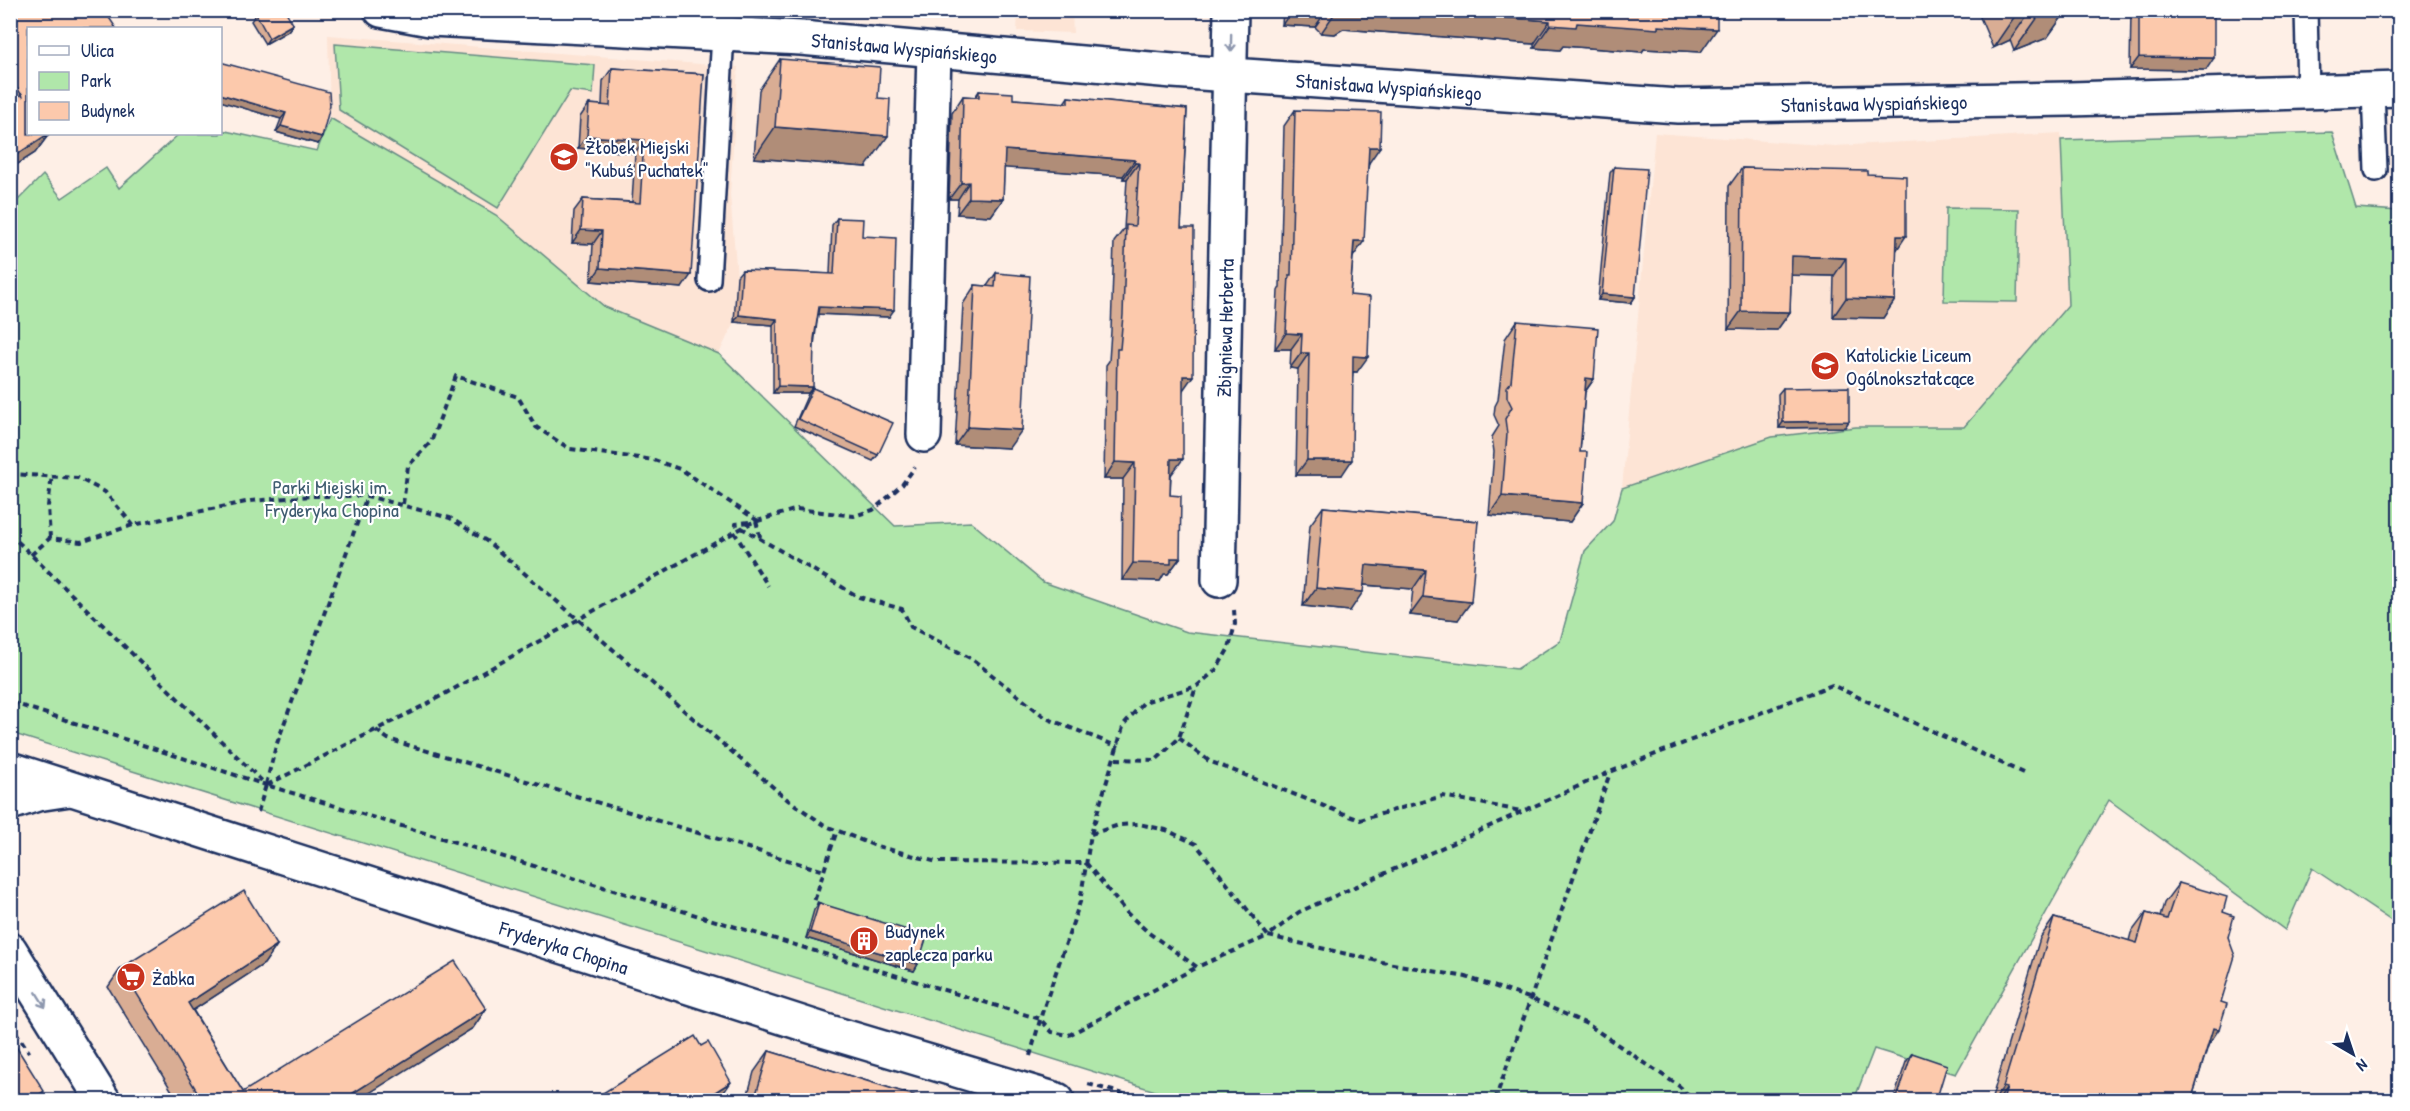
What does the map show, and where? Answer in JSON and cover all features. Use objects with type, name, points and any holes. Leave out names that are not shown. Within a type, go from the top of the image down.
[{"type":"street","name":"Stanisława Wyspiańskiego","points":[[381,10],[430,19],[723,34],[1230,76],[1678,106],[2386,90]]},
{"type":"street","name":"Zbigniewa Herberta","points":[[1219,580],[1232,10]]},
{"type":"street","points":[[924,435],[934,51]]},
{"type":"street","name":"Fryderyka Chopina","points":[[10,769],[815,1028],[1057,1101]]},
{"type":"street","name":"Fryderyka Chopina","points":[[10,803],[38,794],[73,789]]},
{"type":"street","points":[[10,950],[103,1101]]},
{"type":"lane","points":[[2306,10],[2308,92]]},
{"type":"lane","points":[[709,280],[723,34]]},
{"type":"lane","points":[[2376,170],[2386,90]]},
{"type":"path","points":[[403,504],[408,466],[431,442],[456,375],[518,397],[536,427],[570,449],[654,460],[682,470],[758,521],[761,540]]},
{"type":"path","points":[[266,785],[375,730],[742,528],[797,510],[855,516],[873,510],[914,470],[924,435]]},
{"type":"path","points":[[10,474],[78,478],[105,492],[133,525]]},
{"type":"path","points":[[50,538],[48,506],[52,475]]},
{"type":"path","points":[[31,555],[50,538],[81,542],[133,525],[251,501],[312,496],[367,496],[403,504],[450,518],[488,542],[788,800],[826,826],[873,845],[937,861],[1086,862]]},
{"type":"path","points":[[254,823],[276,746],[367,496]]},
{"type":"path","points":[[758,521],[735,524],[859,597],[902,609],[911,627],[972,659],[1046,718],[1119,747]]},
{"type":"path","points":[[734,532],[768,586]]},
{"type":"path","points":[[10,534],[266,785]]},
{"type":"path","points":[[1033,1046],[1080,902],[1091,834],[1106,777],[1116,759],[1125,724],[1144,702],[1197,686],[1216,670],[1228,648],[1235,624],[1232,598],[1219,580]]},
{"type":"path","points":[[10,702],[266,785],[1040,1019],[1052,1032],[1069,1035],[1197,967],[1268,936],[1299,912],[1610,772],[1832,685],[2023,773]]},
{"type":"path","points":[[1116,759],[1156,760],[1179,738],[1197,686]]},
{"type":"path","points":[[375,730],[388,739],[531,784],[824,871]]},
{"type":"path","points":[[1179,738],[1209,761],[1360,820],[1443,796],[1523,811]]},
{"type":"path","points":[[1495,1101],[1529,998],[1610,772]]},
{"type":"path","points":[[1091,834],[1119,825],[1139,824],[1166,830],[1196,844],[1268,936],[1382,962],[1466,977],[1529,998],[1587,1024],[1679,1086],[1694,1101]]},
{"type":"path","points":[[825,906],[814,902],[837,830]]},
{"type":"path","points":[[1086,862],[1127,913],[1149,933],[1197,967]]},
{"type":"shaded area","points":[[1018,11],[1072,11],[1073,33],[1017,31]]},
{"type":"shaded area","name":"Żłobek Miejski \"Kubuś Puchatek\"","points":[[328,35],[738,67],[730,195],[737,276],[734,322],[719,354],[605,307],[496,215],[330,118]]},
{"type":"shaded area","name":"Katolickie Liceum Ogólnokształcące","points":[[1655,133],[1835,146],[2061,133],[2068,305],[1963,427],[1856,427],[1772,437],[1622,488]]},
{"type":"green space","points":[[335,44],[595,65],[593,94],[570,91],[498,208],[339,110]]},
{"type":"green space","name":"Parki Miejski im. Fryderyka Chopina","points":[[330,118],[496,215],[605,307],[719,354],[895,526],[971,522],[1043,582],[1187,632],[1517,669],[1560,641],[1585,551],[1613,521],[1622,488],[1772,437],[1856,427],[1964,427],[2068,305],[2061,140],[2332,132],[2356,208],[2399,211],[2399,926],[2312,868],[2285,930],[2109,800],[1956,1074],[1874,1049],[1854,1100],[1184,1100],[11,733],[11,207],[43,175],[62,198],[106,168],[119,188],[178,135],[222,135],[222,130],[317,151]]},
{"type":"green space","points":[[1946,208],[2019,209],[2017,302],[1944,301]]},
{"type":"building","points":[[10,10],[104,10],[115,27],[27,27],[27,135],[46,135],[10,159],[10,102],[21,94],[10,77]]},
{"type":"building","points":[[262,10],[285,10],[293,24],[269,38],[256,14]]},
{"type":"building","points":[[1413,10],[1717,10],[1717,29],[1658,26],[1658,29],[1577,23],[1576,27],[1550,25],[1550,21]]},
{"type":"building","points":[[2139,10],[2214,11],[2214,58],[2139,57]]},
{"type":"building","points":[[780,59],[880,67],[878,98],[890,99],[888,136],[775,127]]},
{"type":"building","points":[[222,63],[329,92],[330,106],[322,137],[281,126],[286,113],[222,95]]},
{"type":"building","points":[[612,68],[704,74],[691,275],[600,268],[602,231],[581,230],[583,199],[640,203],[644,140],[587,136],[589,104],[610,106]]},
{"type":"building","points":[[979,91],[1013,93],[1013,99],[1068,103],[1068,97],[1187,109],[1181,228],[1194,228],[1193,376],[1183,376],[1183,459],[1171,459],[1170,495],[1181,496],[1180,558],[1171,558],[1171,564],[1133,563],[1135,463],[1115,462],[1117,349],[1120,349],[1123,315],[1126,225],[1135,226],[1139,163],[1135,163],[1135,160],[1005,150],[1003,199],[969,198],[969,182],[961,183],[963,96],[979,97]]},
{"type":"building","points":[[1295,110],[1381,112],[1380,147],[1369,147],[1364,241],[1354,241],[1350,295],[1370,297],[1368,357],[1353,356],[1352,460],[1307,460],[1309,353],[1301,353],[1302,334],[1286,333],[1289,275],[1291,275]]},
{"type":"building","points":[[1614,167],[1647,169],[1635,297],[1602,294]]},
{"type":"building","points":[[1742,168],[1867,171],[1867,174],[1906,176],[1906,236],[1897,236],[1895,300],[1846,298],[1846,258],[1792,256],[1790,312],[1741,311]]},
{"type":"building","points":[[837,218],[863,219],[862,236],[896,238],[894,310],[819,307],[814,339],[813,387],[778,386],[777,319],[739,315],[742,270],[834,274]]},
{"type":"building","points":[[996,273],[1030,276],[1022,430],[968,427],[975,285],[995,287]]},
{"type":"building","points":[[1517,321],[1598,328],[1594,379],[1586,378],[1580,452],[1587,452],[1583,503],[1502,496],[1507,434],[1505,419],[1512,407],[1507,397],[1507,387],[1511,382]]},
{"type":"building","points":[[1849,387],[1849,421],[1783,422],[1783,388]]},
{"type":"building","points":[[813,388],[893,423],[878,455],[798,419]]},
{"type":"building","points":[[1323,507],[1478,521],[1471,602],[1423,597],[1426,570],[1366,565],[1363,592],[1316,588]]},
{"type":"building","points":[[2179,883],[2227,897],[2223,912],[2234,916],[2228,937],[2235,956],[2221,1002],[2227,1004],[2219,1029],[2213,1028],[2191,1101],[2017,1101],[2004,1097],[2007,1088],[2003,1087],[2054,918],[2137,943],[2146,913],[2167,919]]},
{"type":"building","points":[[244,891],[277,945],[188,1003],[243,1092],[455,961],[486,1009],[353,1093],[376,1101],[203,1101],[121,968]]},
{"type":"building","name":"Budynek zaplecza parku","points":[[819,903],[927,936],[918,964],[810,932]]},
{"type":"building","points":[[695,1036],[701,1046],[708,1042],[731,1082],[701,1101],[590,1101]]},
{"type":"building","points":[[10,1037],[44,1091],[34,1098],[36,1101],[10,1101]]},
{"type":"building","points":[[769,1051],[932,1101],[754,1101]]},
{"type":"building","points":[[1912,1053],[1947,1065],[1936,1101],[1896,1101]]},
{"type":"place","name":"Żłobek Miejski \"Kubuś Puchatek\"","points":[[564,157]]},
{"type":"place","name":"Katolickie Liceum Ogólnokształcące","points":[[1825,366]]},
{"type":"place","name":"Budynek zaplecza parku","points":[[864,941]]},
{"type":"place","name":"Żabka","points":[[131,977]]}]
